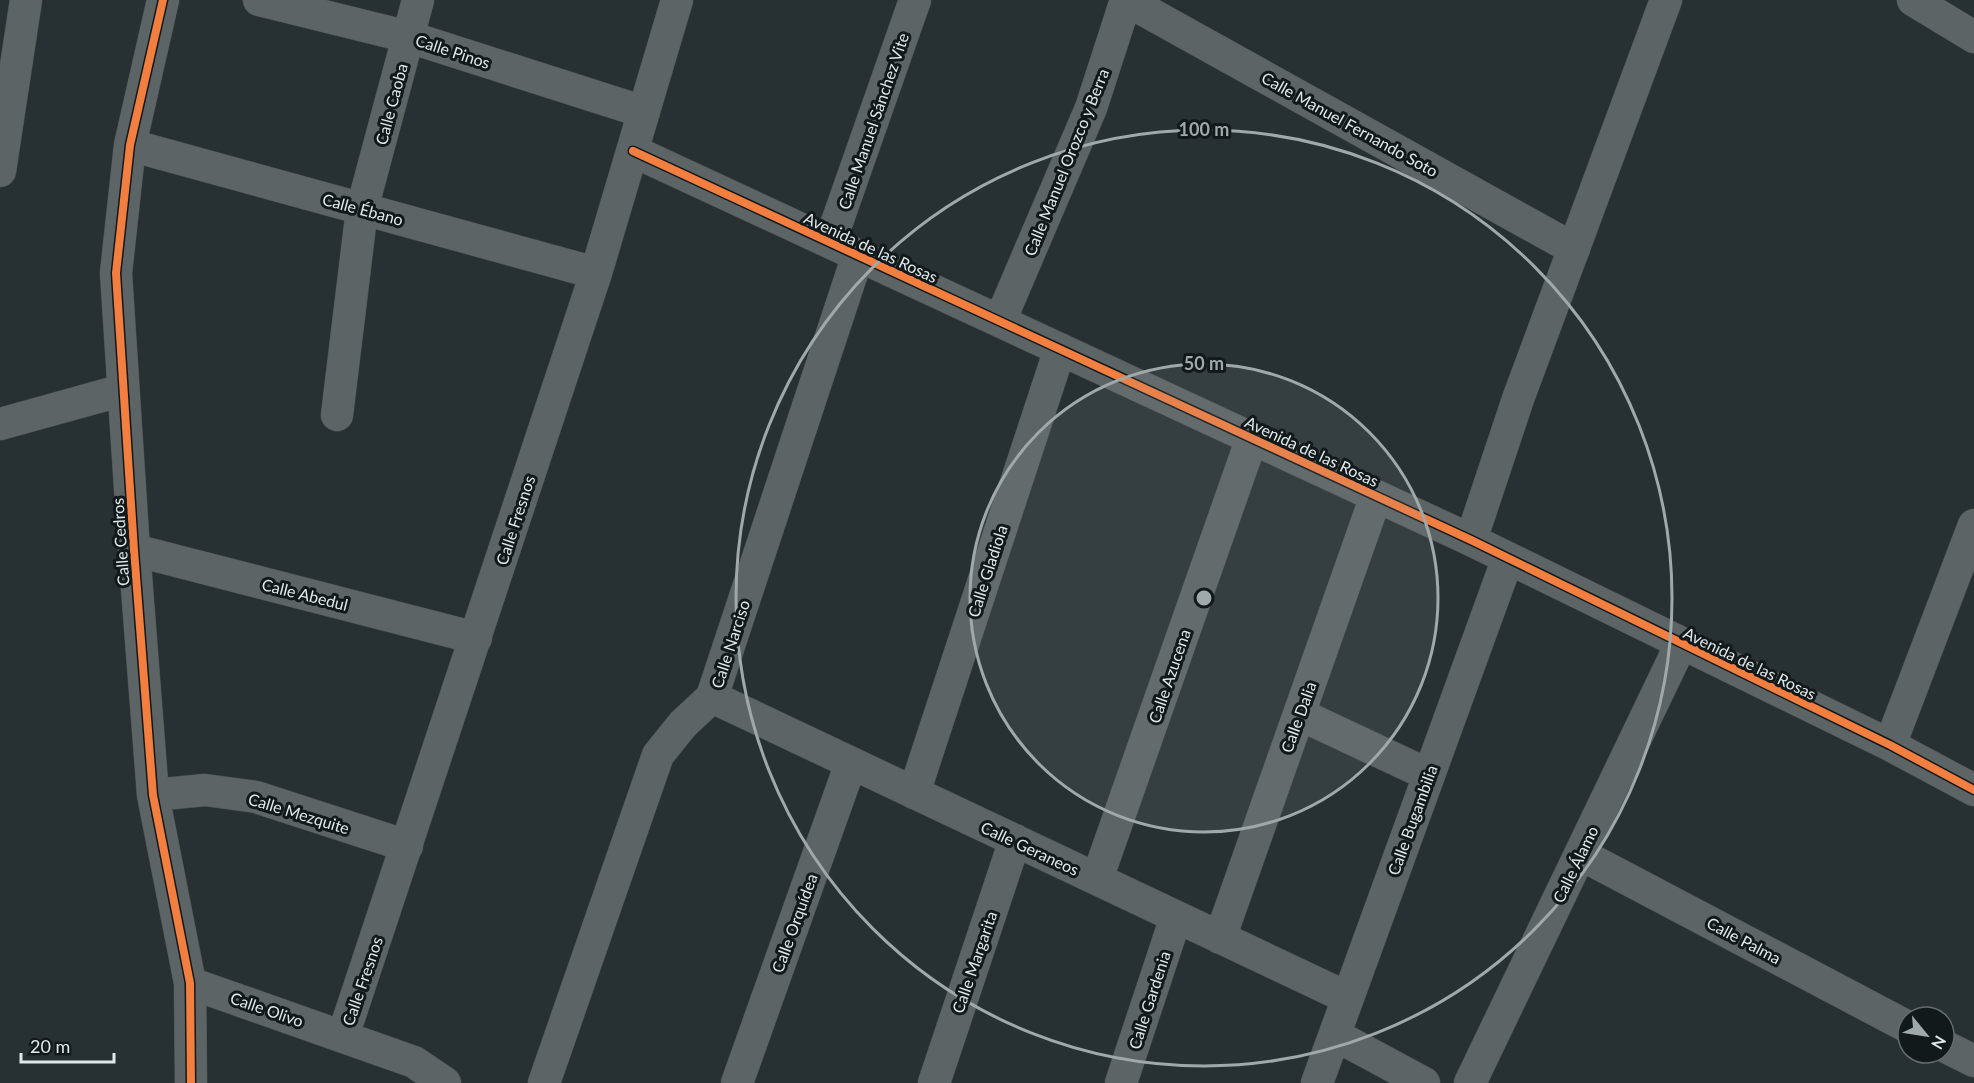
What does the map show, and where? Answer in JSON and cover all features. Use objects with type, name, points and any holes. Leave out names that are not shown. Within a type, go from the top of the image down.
[{"type":"street","points":[[0,171],[26,0]]},
{"type":"street","name":"Calle Cedros","points":[[163,0],[130,145],[116,273],[153,795],[190,982],[191,1083]]},
{"type":"street","name":"Calle Pinos","points":[[259,0],[409,37],[644,112]]},
{"type":"street","name":"Calle Caoba","points":[[337,415],[362,209],[418,0]]},
{"type":"street","name":"Calle Fresnos","points":[[343,1036],[596,273],[677,0]]},
{"type":"street","name":"Calle Manuel Sánchez Vite","points":[[844,249],[915,0]]},
{"type":"street","name":"Calle Manuel Fernando Soto","points":[[1126,0],[1574,249]]},
{"type":"street","name":"Calle Manuel Orozco y Berra","points":[[1000,321],[1091,108],[1126,0]]},
{"type":"street","points":[[1471,540],[1518,399],[1666,0]]},
{"type":"street","points":[[1913,0],[1944,8],[1974,37]]},
{"type":"street","name":"Calle Ébano","points":[[130,145],[596,273]]},
{"type":"street","name":"Avenida de las Rosas","points":[[633,151],[1471,540],[1890,745],[1974,790]]},
{"type":"street","name":"Calle Narciso","points":[[544,1083],[658,755],[683,724],[712,697],[844,249]]},
{"type":"street","name":"Calle Gladiola","points":[[914,793],[1060,349]]},
{"type":"street","points":[[0,424],[123,390]]},
{"type":"street","name":"Calle Azucena","points":[[1097,879],[1252,438]]},
{"type":"street","name":"Calle Dalia","points":[[1220,938],[1376,496]]},
{"type":"street","points":[[1890,745],[1974,525]]},
{"type":"street","name":"Calle Abedul","points":[[134,550],[476,638]]},
{"type":"street","name":"Calle Bugambilia","points":[[1317,1083],[1508,558]]},
{"type":"street","name":"Calle Álamo","points":[[1470,1083],[1681,644]]},
{"type":"street","name":"Calle Geraneos","points":[[712,697],[1348,998]]},
{"type":"street","points":[[1299,714],[1429,774]]},
{"type":"street","name":"Calle Orquídea","points":[[737,1083],[851,763]]},
{"type":"street","name":"Calle Mezquite","points":[[153,795],[205,790],[256,797],[407,846]]},
{"type":"street","name":"Calle Margarita","points":[[934,1083],[1015,840]]},
{"type":"street","name":"Calle Palma","points":[[1580,854],[1896,1021]]},
{"type":"street","name":"Calle Gardenia","points":[[1121,1083],[1176,917]]},
{"type":"street","name":"Calle Olivo","points":[[190,982],[414,1062],[445,1083]]},
{"type":"street","points":[[1335,1035],[1425,1083]]},
{"type":"street","points":[[1956,1052],[1974,1061]]},
{"type":"cycle path","points":[[163,0],[130,145],[116,273],[153,795],[190,983],[191,1083]]},
{"type":"cycle path","points":[[633,151],[1471,540],[1890,745],[1974,790]]}]
